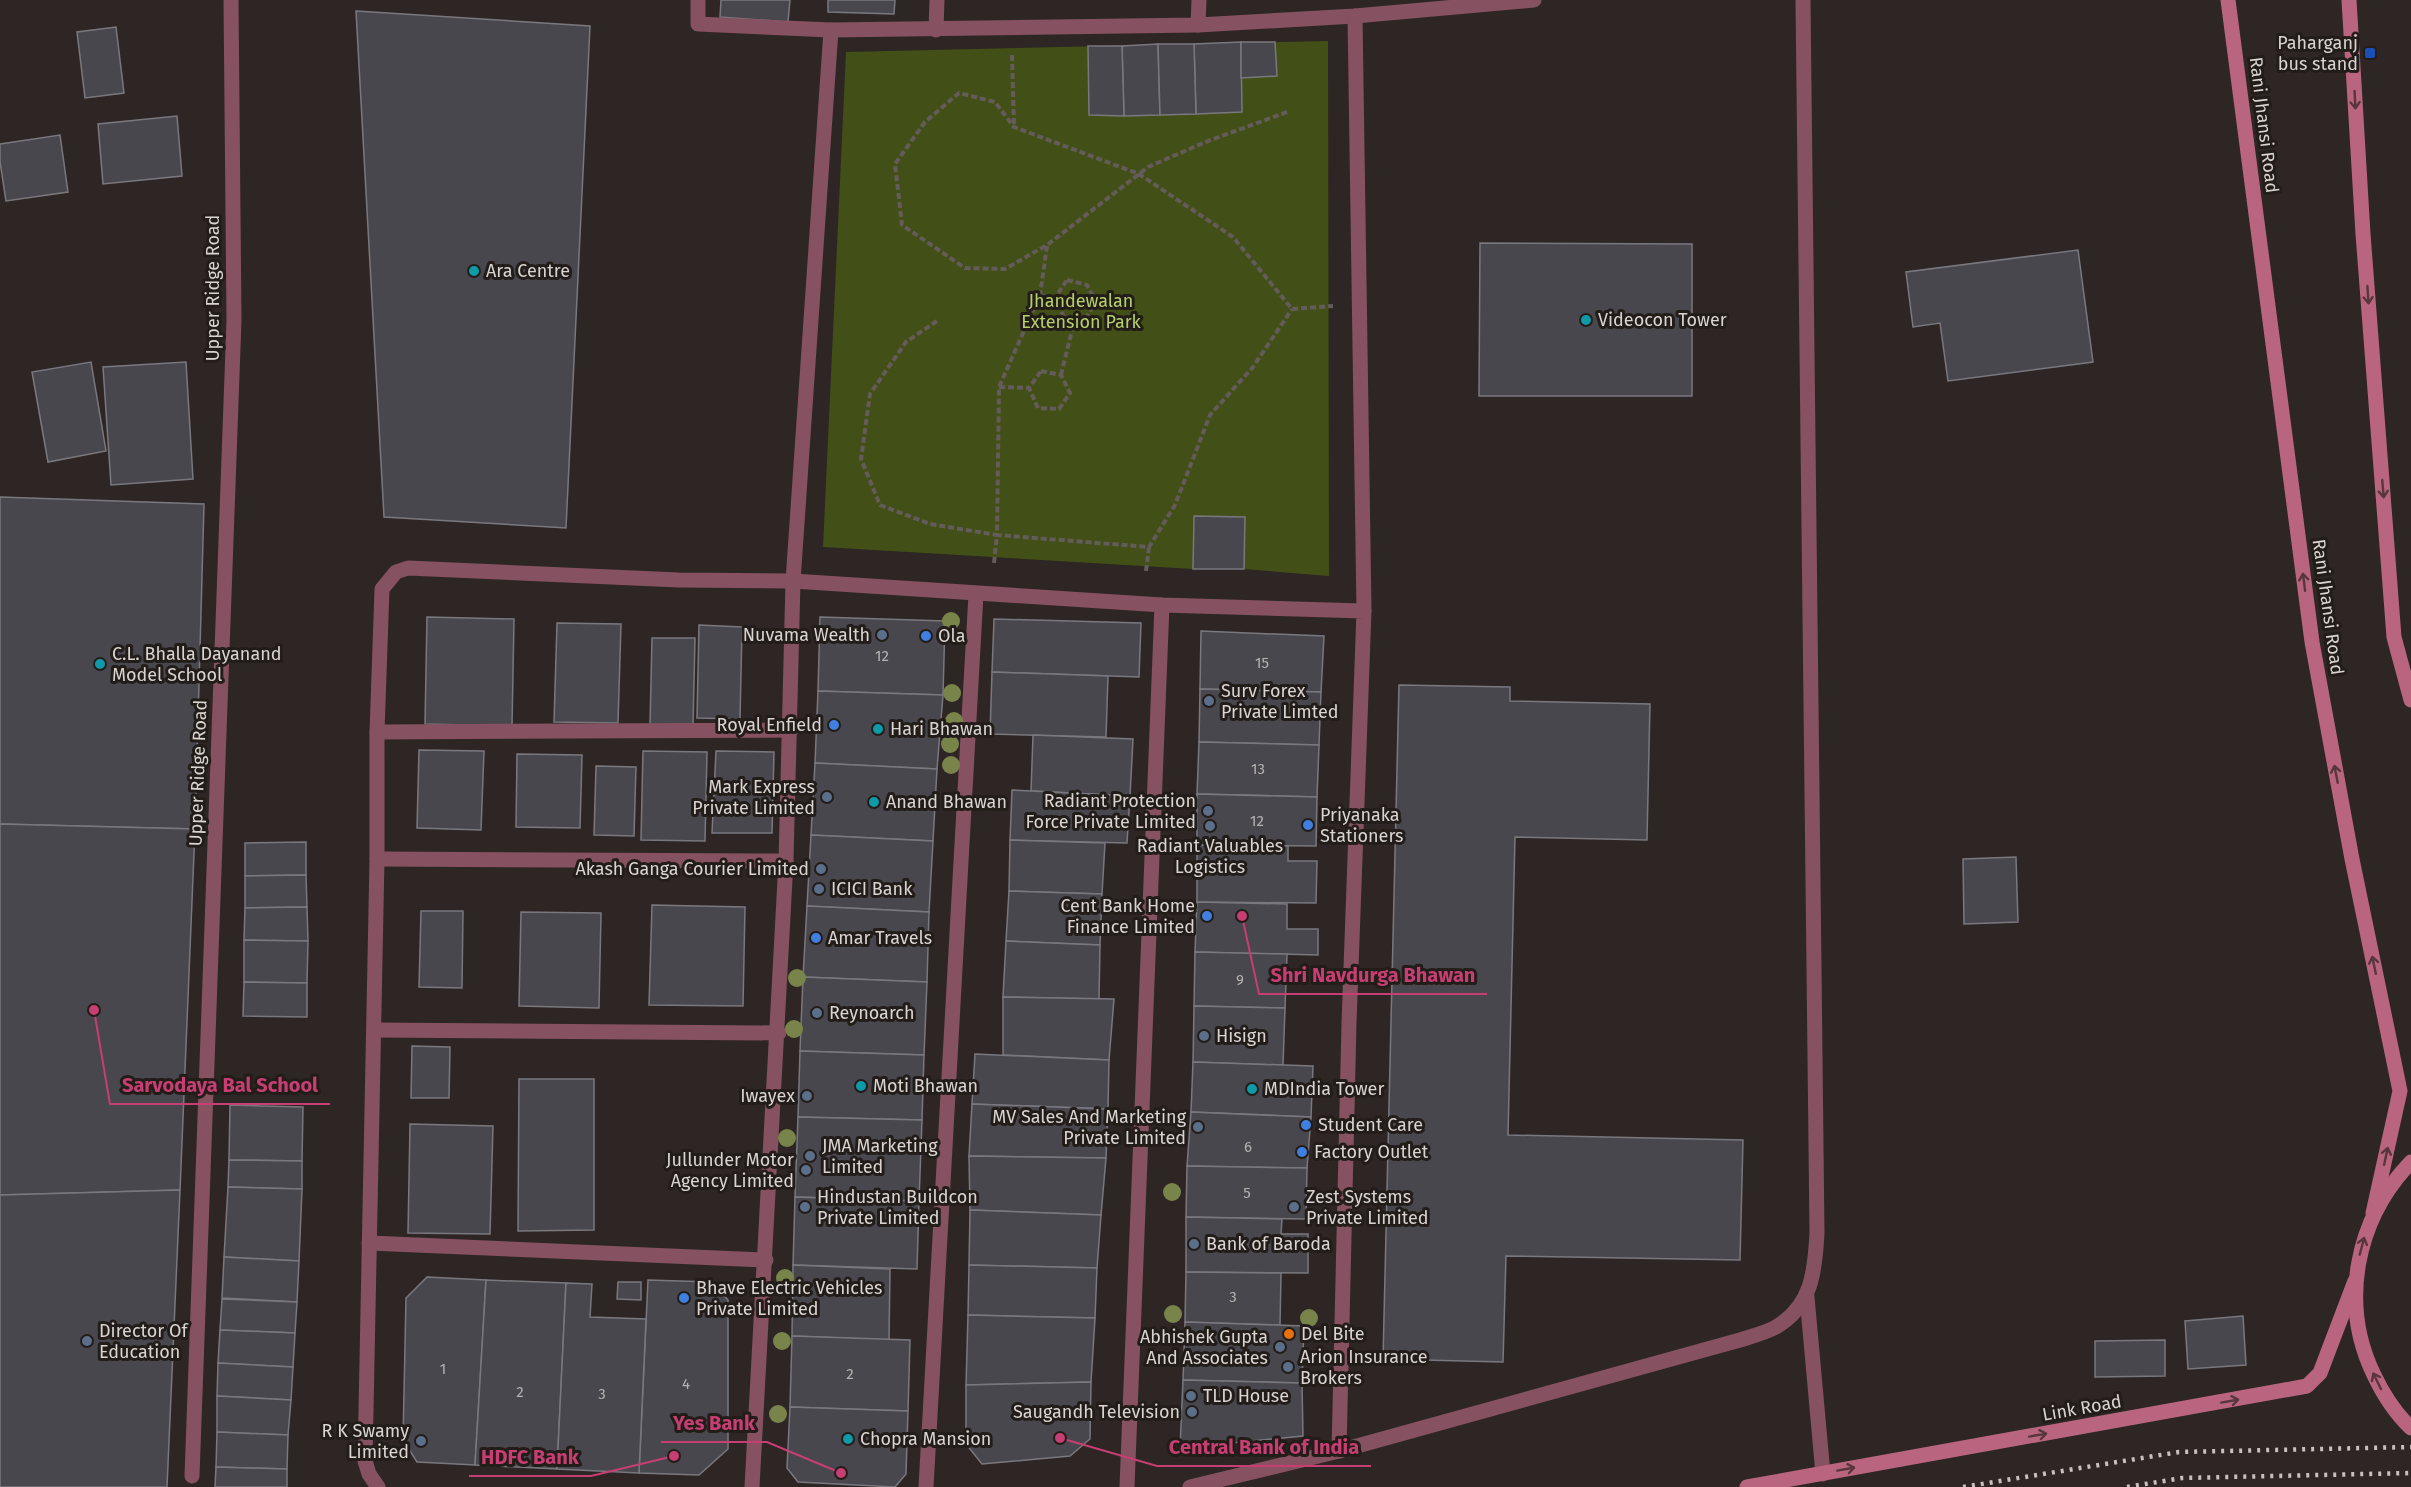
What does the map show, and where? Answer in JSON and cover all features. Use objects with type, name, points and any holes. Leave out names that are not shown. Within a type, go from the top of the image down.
[{"type":"main road","name":"Rani Jhansi Road","points":[[2228,0],[2312,642],[2352,859],[2400,1091],[2373,1213]]},
{"type":"main road","points":[[2349,0],[2363,234],[2394,637],[2411,700]]},
{"type":"main road","points":[[2411,1162],[2395,1178],[2373,1213],[2361,1246],[2355,1281],[2356,1320],[2366,1359],[2383,1395],[2411,1428]]},
{"type":"main road","name":"Link Road","points":[[1747,1487],[2307,1386],[2320,1373],[2355,1281]]},
{"type":"street","name":"Upper Ridge Road","points":[[192,1476],[234,320],[231,0]]},
{"type":"street","points":[[698,0],[698,24],[831,30],[1198,25],[1354,16],[1534,0]]},
{"type":"street","points":[[936,30],[937,0]]},
{"type":"street","points":[[1198,25],[1199,0]]},
{"type":"street","points":[[1803,0],[1817,1233],[1816,1258],[1807,1297],[1823,1474]]},
{"type":"street","points":[[1339,1451],[1349,1023],[1364,611],[1354,16]]},
{"type":"street","points":[[752,1487],[786,861],[793,581],[831,30]]},
{"type":"street","points":[[378,1487],[369,1474],[365,1461],[377,860],[377,732],[382,589],[396,572],[408,568],[679,580],[793,581],[1162,605],[1364,611]]},
{"type":"street","points":[[926,1487],[976,594]]},
{"type":"street","points":[[1127,1487],[1162,605]]},
{"type":"street","points":[[377,732],[791,730]]},
{"type":"street","points":[[377,860],[786,861]]},
{"type":"street","points":[[374,1030],[778,1033]]},
{"type":"street","points":[[369,1243],[766,1260]]},
{"type":"street","points":[[1190,1487],[1339,1451],[1740,1340],[1774,1328],[1794,1314],[1807,1297]]},
{"type":"path","points":[[1011,48],[1014,127]]},
{"type":"path","points":[[1287,112],[1208,141],[1148,167],[1139,174],[1047,245],[1005,269],[965,268],[902,225],[896,164],[925,122],[959,93],[995,102],[1014,127],[1139,174],[1233,237],[1292,309]]},
{"type":"path","points":[[994,563],[997,535],[999,387],[1040,295],[1047,245]]},
{"type":"path","points":[[1067,280],[1088,285],[1096,302],[1085,319],[1064,317],[1054,298],[1067,280]]},
{"type":"path","points":[[1040,295],[1054,298]]},
{"type":"path","points":[[1292,309],[1336,306]]},
{"type":"path","points":[[1146,571],[1149,547],[1175,505],[1210,415],[1253,366],[1292,309]]},
{"type":"path","points":[[1029,388],[1038,408],[1059,409],[1070,393],[1061,375],[1075,318]]},
{"type":"path","points":[[937,321],[906,342],[870,394],[861,459],[880,506],[930,524],[997,535],[1149,547]]},
{"type":"path","points":[[1029,388],[1041,371],[1061,375]]},
{"type":"path","points":[[999,387],[1029,388]]},
{"type":"green space","name":"Jhandewalan Extension Park","points":[[1328,41],[1329,576],[1244,569],[1193,569],[823,547],[846,52]]},
{"type":"building","points":[[721,0],[790,0],[788,22],[720,17]]},
{"type":"building","points":[[828,0],[895,0],[894,14],[828,12]]},
{"type":"building","name":"Ara Centre","points":[[356,11],[590,26],[566,528],[384,517]]},
{"type":"building","points":[[116,27],[124,93],[85,98],[77,32]]},
{"type":"building","points":[[1241,42],[1242,112],[1196,114],[1194,44]]},
{"type":"building","points":[[1241,42],[1275,42],[1277,76],[1241,78]]},
{"type":"building","points":[[1158,44],[1160,115],[1124,116],[1122,46]]},
{"type":"building","points":[[1158,44],[1194,44],[1196,114],[1160,115]]},
{"type":"building","points":[[1088,46],[1122,46],[1124,116],[1089,115]]},
{"type":"building","points":[[177,116],[182,176],[103,184],[98,124]]},
{"type":"building","points":[[60,135],[68,192],[6,201],[0,162],[0,144]]},
{"type":"building","name":"Videocon Tower","points":[[1480,243],[1692,244],[1692,396],[1479,396]]},
{"type":"building","points":[[2078,250],[2093,362],[1948,381],[1940,323],[1913,327],[1906,272]]},
{"type":"building","points":[[91,362],[106,451],[48,462],[32,372]]},
{"type":"building","points":[[186,362],[193,479],[111,485],[103,367]]},
{"type":"building","name":"C.L. Bhalla Dayanand Model School","points":[[0,497],[204,504],[195,829],[0,824]]},
{"type":"building","points":[[1194,516],[1245,517],[1244,569],[1193,569]]},
{"type":"building","points":[[427,617],[514,619],[512,726],[425,724]]},
{"type":"building","points":[[820,617],[945,621],[943,695],[818,691]]},
{"type":"building","points":[[994,619],[1141,623],[1139,677],[992,672]]},
{"type":"building","points":[[557,623],[621,624],[618,723],[554,722]]},
{"type":"building","points":[[699,625],[742,627],[740,719],[697,718]]},
{"type":"building","points":[[1201,631],[1324,636],[1321,692],[1200,689]]},
{"type":"building","points":[[652,638],[695,638],[693,726],[650,725]]},
{"type":"building","points":[[992,672],[1108,676],[1106,737],[990,734]]},
{"type":"building","points":[[1399,685],[1510,687],[1510,701],[1650,704],[1647,840],[1515,837],[1508,1135],[1743,1140],[1740,1260],[1506,1256],[1503,1362],[1383,1359]]},
{"type":"building","points":[[1200,689],[1321,692],[1319,745],[1199,742]]},
{"type":"building","name":"Hari Bhawan","points":[[818,691],[943,695],[937,769],[815,763]]},
{"type":"building","points":[[1033,735],[1133,739],[1130,796],[1031,791]]},
{"type":"building","points":[[1199,742],[1319,745],[1317,797],[1197,794]]},
{"type":"building","points":[[419,750],[484,751],[481,830],[417,828]]},
{"type":"building","points":[[643,751],[707,752],[705,841],[641,840]]},
{"type":"building","points":[[716,751],[774,752],[772,833],[712,833]]},
{"type":"building","points":[[517,754],[582,755],[580,828],[516,827]]},
{"type":"building","name":"Anand Bhawan","points":[[815,763],[937,769],[933,841],[811,835]]},
{"type":"building","points":[[596,766],[636,767],[634,836],[594,835]]},
{"type":"building","points":[[1012,790],[1130,796],[1127,843],[1010,840]]},
{"type":"building","points":[[1197,794],[1317,797],[1316,846],[1197,845]]},
{"type":"building","points":[[0,824],[195,829],[180,1190],[0,1195]]},
{"type":"building","points":[[811,835],[933,841],[929,912],[807,906]]},
{"type":"building","points":[[1010,840],[1105,843],[1102,894],[1009,891]]},
{"type":"building","points":[[306,842],[306,875],[245,876],[245,843]]},
{"type":"building","points":[[1197,845],[1288,846],[1288,861],[1317,861],[1316,903],[1197,902]]},
{"type":"building","points":[[2016,857],[2018,922],[1964,924],[1963,859]]},
{"type":"building","points":[[306,875],[307,907],[245,908],[245,876]]},
{"type":"building","points":[[1009,891],[1102,894],[1100,945],[1006,941]]},
{"type":"building","points":[[1197,902],[1287,904],[1287,929],[1318,929],[1318,955],[1195,952]]},
{"type":"building","points":[[652,905],[745,907],[743,1006],[649,1005]]},
{"type":"building","points":[[807,906],[929,912],[927,982],[803,977]]},
{"type":"building","points":[[307,907],[308,941],[244,940],[245,908]]},
{"type":"building","points":[[421,911],[463,911],[462,988],[419,987]]},
{"type":"building","points":[[521,912],[601,913],[599,1008],[519,1006]]},
{"type":"building","points":[[244,940],[308,941],[307,983],[244,982]]},
{"type":"building","points":[[1006,941],[1100,945],[1099,999],[1003,997]]},
{"type":"building","points":[[1195,952],[1287,954],[1285,1008],[1194,1006]]},
{"type":"building","points":[[803,977],[927,982],[924,1055],[800,1051]]},
{"type":"building","points":[[244,982],[307,983],[307,1017],[243,1016]]},
{"type":"building","points":[[1003,997],[1114,999],[1109,1060],[1003,1055]]},
{"type":"building","points":[[1194,1006],[1285,1008],[1283,1065],[1193,1062]]},
{"type":"building","points":[[412,1046],[450,1047],[449,1098],[411,1098]]},
{"type":"building","name":"Moti Bhawan","points":[[800,1051],[924,1055],[922,1120],[798,1117]]},
{"type":"building","points":[[975,1054],[1109,1060],[1108,1109],[972,1104]]},
{"type":"building","name":"MDIndia Tower","points":[[1193,1062],[1313,1066],[1311,1117],[1191,1112]]},
{"type":"building","points":[[519,1079],[594,1079],[594,1230],[518,1231]]},
{"type":"building","points":[[972,1104],[1108,1109],[1106,1158],[969,1156]]},
{"type":"building","points":[[230,1105],[303,1107],[302,1161],[229,1160]]},
{"type":"building","points":[[1191,1112],[1311,1117],[1307,1168],[1187,1166]]},
{"type":"building","points":[[798,1117],[922,1120],[919,1201],[795,1197]]},
{"type":"building","points":[[410,1124],[493,1126],[490,1234],[408,1233]]},
{"type":"building","points":[[969,1156],[1106,1158],[1101,1215],[970,1210]]},
{"type":"building","points":[[229,1160],[302,1161],[302,1189],[228,1187]]},
{"type":"building","points":[[1187,1166],[1307,1168],[1306,1219],[1186,1217]]},
{"type":"building","points":[[228,1187],[302,1189],[299,1261],[224,1257]]},
{"type":"building","name":"Director Of Education","points":[[180,1190],[167,1487],[0,1487],[0,1195]]},
{"type":"building","points":[[795,1197],[919,1201],[917,1269],[793,1265]]},
{"type":"building","points":[[970,1210],[1101,1215],[1097,1268],[969,1265]]},
{"type":"building","points":[[1186,1217],[1282,1219],[1281,1234],[1308,1234],[1308,1273],[1186,1272]]},
{"type":"building","points":[[224,1257],[299,1261],[297,1302],[222,1298]]},
{"type":"building","points":[[793,1265],[890,1269],[889,1340],[792,1336]]},
{"type":"building","points":[[969,1265],[1097,1268],[1095,1318],[968,1315]]},
{"type":"building","points":[[1186,1272],[1281,1273],[1280,1325],[1185,1322]]},
{"type":"building","points":[[427,1277],[486,1280],[475,1465],[417,1462],[403,1440],[406,1298]]},
{"type":"building","points":[[486,1280],[566,1283],[557,1469],[475,1465]]},
{"type":"building","points":[[648,1280],[712,1282],[728,1300],[728,1449],[699,1475],[639,1473]]},
{"type":"building","points":[[618,1282],[641,1282],[641,1300],[617,1299]]},
{"type":"building","points":[[566,1283],[592,1284],[590,1317],[646,1319],[639,1473],[557,1469]]},
{"type":"building","points":[[222,1299],[297,1302],[295,1333],[220,1330]]},
{"type":"building","points":[[968,1315],[1095,1318],[1091,1382],[966,1385]]},
{"type":"building","points":[[2243,1316],[2246,1365],[2188,1369],[2185,1321]]},
{"type":"building","points":[[1185,1322],[1304,1326],[1302,1383],[1183,1380]]},
{"type":"building","points":[[220,1330],[295,1333],[293,1367],[218,1363]]},
{"type":"building","points":[[792,1336],[910,1340],[908,1411],[790,1407]]},
{"type":"building","points":[[2165,1340],[2165,1376],[2095,1377],[2095,1341]]},
{"type":"building","points":[[218,1363],[293,1367],[291,1400],[217,1396]]},
{"type":"building","points":[[1183,1380],[1302,1383],[1303,1436],[1180,1448]]},
{"type":"building","points":[[1091,1382],[1090,1439],[1070,1456],[982,1464],[966,1444],[966,1385]]},
{"type":"building","points":[[217,1396],[291,1400],[288,1435],[217,1432]]},
{"type":"building","name":"Chopra Mansion","points":[[790,1407],[908,1411],[906,1474],[895,1487],[798,1482],[787,1468]]},
{"type":"building","points":[[217,1432],[288,1435],[287,1469],[216,1467]]},
{"type":"building","points":[[216,1467],[287,1469],[287,1487],[215,1487]]},
{"type":"railway","points":[[1963,1487],[2179,1452],[2411,1447]]},
{"type":"railway","points":[[2127,1487],[2182,1478],[2411,1473]]},
{"type":"place","name":"Paharganj bus stand","points":[[2370,53]]},
{"type":"place","name":"Ara Centre","points":[[474,271]]},
{"type":"place","name":"Videocon Tower","points":[[1586,320]]},
{"type":"place","name":"Nuvama Wealth","points":[[882,635]]},
{"type":"place","name":"Ola","points":[[926,636]]},
{"type":"place","name":"C.L. Bhalla Dayanand Model School","points":[[100,664]]},
{"type":"place","name":"Surv Forex Private Limted","points":[[1209,701]]},
{"type":"place","name":"Royal Enfield","points":[[834,725]]},
{"type":"place","name":"Hari Bhawan","points":[[878,729]]},
{"type":"place","name":"Mark Express Private Limited","points":[[827,797]]},
{"type":"place","name":"Anand Bhawan","points":[[874,802]]},
{"type":"place","name":"Radiant Protection Force Private Limited","points":[[1208,811]]},
{"type":"place","name":"Priyanaka Stationers","points":[[1308,825]]},
{"type":"place","name":"Radiant Valuables Logistics","points":[[1210,826]]},
{"type":"place","name":"Akash Ganga Courier Limited","points":[[821,869]]},
{"type":"place","name":"ICICI Bank","points":[[819,889]]},
{"type":"place","name":"Cent Bank Home Finance Limited","points":[[1207,916]]},
{"type":"place","name":"Shri Navdurga Bhawan","points":[[1242,916]]},
{"type":"place","name":"Amar Travels","points":[[816,938]]},
{"type":"place","name":"Sarvodaya Bal School","points":[[94,1010]]},
{"type":"place","name":"Reynoarch","points":[[817,1013]]},
{"type":"place","name":"Hisign","points":[[1204,1036]]},
{"type":"place","name":"Moti Bhawan","points":[[861,1086]]},
{"type":"place","name":"MDIndia Tower","points":[[1252,1089]]},
{"type":"place","name":"Iwayex","points":[[807,1096]]},
{"type":"place","name":"Student Care","points":[[1306,1125]]},
{"type":"place","name":"MV Sales And Marketing Private Limited","points":[[1198,1127]]},
{"type":"place","name":"Factory Outlet","points":[[1302,1152]]},
{"type":"place","name":"JMA Marketing Limited","points":[[810,1156]]},
{"type":"place","name":"Jullunder Motor Agency Limited","points":[[806,1170]]},
{"type":"place","name":"Hindustan Buildcon Private Limited","points":[[805,1207]]},
{"type":"place","name":"Zest Systems Private Limited","points":[[1294,1207]]},
{"type":"place","name":"Bank of Baroda","points":[[1194,1244]]},
{"type":"place","name":"Bhave Electric Vehicles Private Limited","points":[[684,1298]]},
{"type":"place","name":"Del Bite","points":[[1289,1334]]},
{"type":"place","name":"Director Of Education","points":[[87,1341]]},
{"type":"place","name":"Abhishek Gupta And Associates","points":[[1280,1347]]},
{"type":"place","name":"Arion Insurance Brokers","points":[[1288,1367]]},
{"type":"place","name":"TLD House","points":[[1191,1396]]},
{"type":"place","name":"Saugandh Television","points":[[1192,1412]]},
{"type":"place","name":"Central Bank of India","points":[[1060,1438]]},
{"type":"place","name":"Chopra Mansion","points":[[848,1439]]},
{"type":"place","name":"R K Swamy Limited","points":[[421,1441]]},
{"type":"place","name":"HDFC Bank","points":[[674,1456]]},
{"type":"place","name":"Yes Bank","points":[[841,1473]]}]
